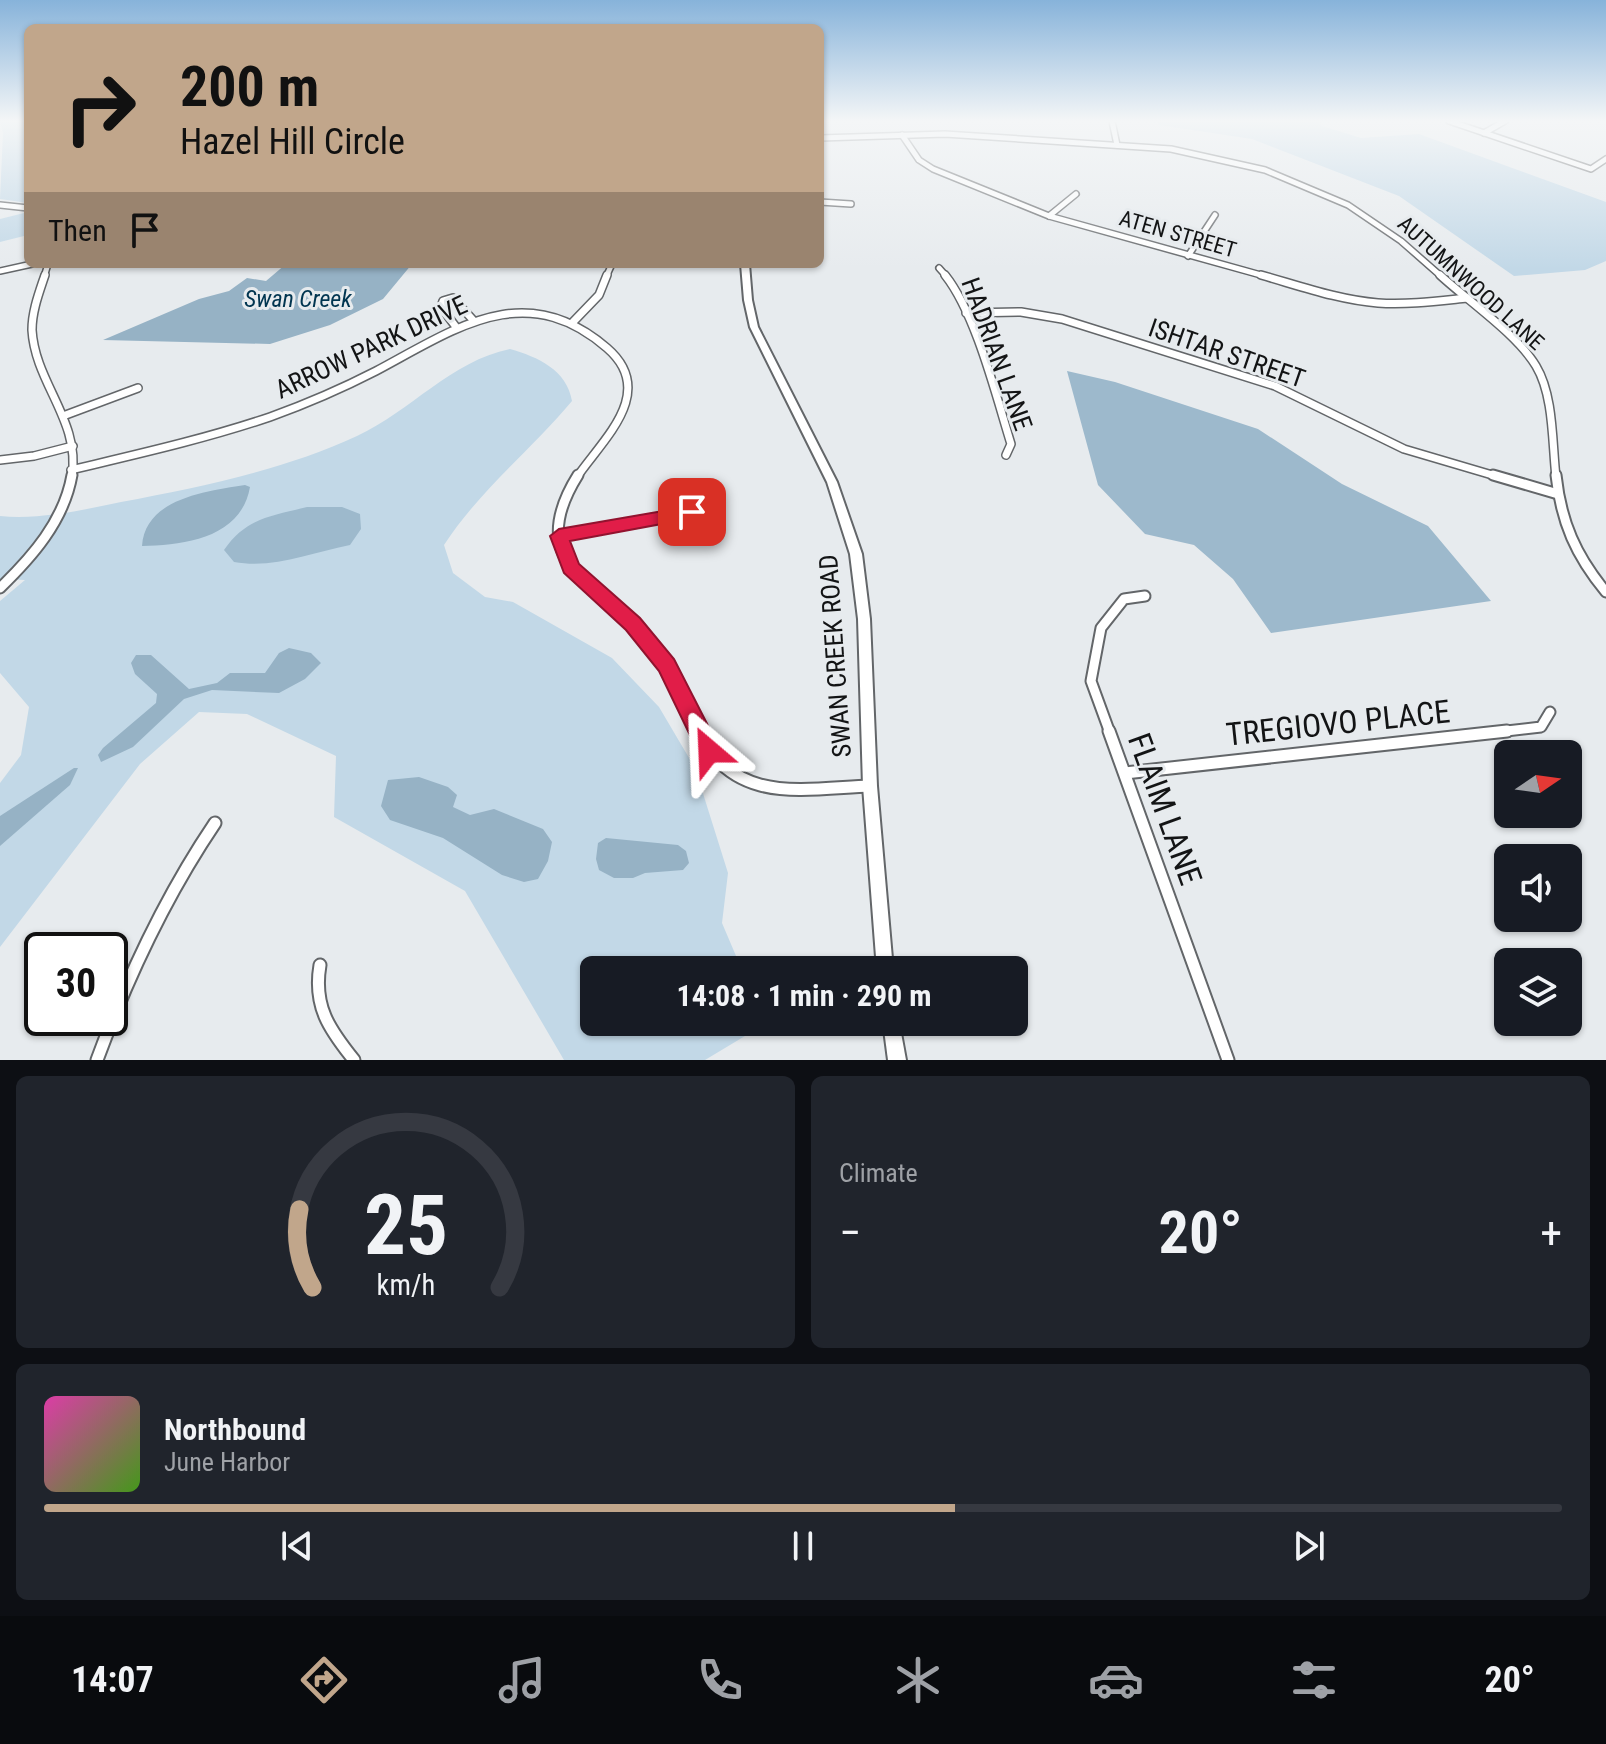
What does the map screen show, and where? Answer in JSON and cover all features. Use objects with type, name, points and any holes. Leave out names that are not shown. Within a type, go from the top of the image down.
[{"type":"street","name":"ATEN STREET","points":[[939,170],[1049,216],[1366,302],[1404,304],[1467,298]]},
{"type":"street","name":"AUTUMNWOOD LANE","points":[[1260,170],[1304,184],[1382,226],[1524,351],[1541,377],[1558,494],[1567,532],[1577,554],[1606,592]]},
{"type":"street","points":[[1049,216],[1076,194]]},
{"type":"street","points":[[824,202],[851,204]]},
{"type":"street","points":[[0,205],[24,208]]},
{"type":"street","points":[[1188,256],[1215,215]]},
{"type":"street","points":[[0,271],[24,266]]},
{"type":"street","points":[[0,588],[43,540],[66,497],[71,470],[73,446],[38,359],[33,336],[34,311],[47,268]]},
{"type":"street","points":[[573,322],[599,295],[610,268]]},
{"type":"street","name":"SWAN CREEK ROAD","points":[[745,268],[754,327],[832,482],[852,540],[864,619],[870,786],[884,956]]},
{"type":"street","name":"HADRIAN LANE","points":[[939,268],[953,285],[966,313],[1011,444],[1006,455]]},
{"type":"street","points":[[456,327],[441,307],[443,301],[453,298],[473,320]]},
{"type":"street","name":"ISHTAR STREET","points":[[966,313],[1021,312],[1062,319],[1275,386],[1404,449],[1558,494]]},
{"type":"street","name":"ARROW PARK DRIVE","points":[[71,470],[196,439],[276,415],[351,384],[473,320],[527,314],[573,322],[597,338],[616,356],[627,389],[618,424],[563,499],[557,523],[559,536]]},
{"type":"street","points":[[63,416],[138,388]]},
{"type":"street","points":[[0,460],[34,456],[73,446]]},
{"type":"street","points":[[692,512],[559,536],[571,568],[633,624],[666,665],[718,764],[732,775],[779,788],[870,786]]},
{"type":"street","name":"FLAIM LANE","points":[[1145,596],[1124,599],[1101,628],[1091,681],[1228,1060]]},
{"type":"street","name":"TREGIOVO PLACE","points":[[1125,773],[1541,727],[1550,712]]},
{"type":"street","points":[[97,1060],[117,1006],[151,933],[180,876],[215,823]]},
{"type":"street","points":[[320,965],[315,986],[321,1016],[354,1060]]},
{"type":"street","points":[[893,1036],[897,1060]]},
{"type":"shaded area","points":[[1,170],[24,170],[24,202],[0,199]]},
{"type":"shaded area","points":[[1333,170],[1519,170],[1606,202],[1606,261],[1585,270],[1514,276],[1399,196]]},
{"type":"shaded area","points":[[24,213],[24,236],[0,242],[0,219]]},
{"type":"shaded area","points":[[510,349],[541,361],[558,373],[572,401],[473,507],[444,545],[453,573],[485,597],[513,602],[612,658],[659,707],[695,768],[728,873],[722,923],[736,956],[580,956],[580,1036],[745,1036],[705,1060],[564,1060],[465,891],[334,817],[336,756],[247,714],[199,712],[140,764],[0,947],[0,783],[21,755],[29,707],[0,673],[0,601],[25,580],[0,579],[0,516],[45,515],[92,508],[211,483],[300,459],[377,426],[450,375],[489,355]]},
{"type":"shaded area","points":[[1067,371],[1115,382],[1258,429],[1342,484],[1428,526],[1491,601],[1271,633],[1233,579],[1194,545],[1145,534],[1098,485]]},
{"type":"shaded area","points":[[307,507],[342,507],[360,514],[361,529],[350,545],[278,562],[234,562],[224,550],[250,525]]},
{"type":"water","name":"Swan Creek","points":[[281,268],[409,268],[383,299],[330,325],[270,344],[103,340],[199,299],[229,291],[247,278],[266,281]]},
{"type":"water","points":[[245,485],[250,487],[245,504],[223,528],[176,544],[142,546],[146,530],[154,517],[166,507],[197,494]]},
{"type":"water","points":[[289,648],[311,653],[321,663],[305,679],[279,693],[212,690],[184,699],[133,747],[101,762],[98,755],[103,748],[156,703],[157,694],[135,674],[131,663],[136,655],[151,655],[189,689],[217,683],[230,673],[265,673],[279,653]]},
{"type":"water","points":[[78,768],[70,785],[0,846],[0,816]]},
{"type":"water","points":[[419,777],[448,787],[457,795],[453,807],[470,815],[494,809],[543,829],[552,842],[548,861],[538,879],[524,882],[502,875],[443,838],[390,820],[381,806],[388,780]]},
{"type":"water","points":[[606,838],[678,845],[686,851],[689,863],[683,870],[614,878],[599,870],[596,859],[598,843]]},
{"type":"route","points":[[692,512],[559,536],[571,568],[633,624],[666,665],[709,751]]}]
